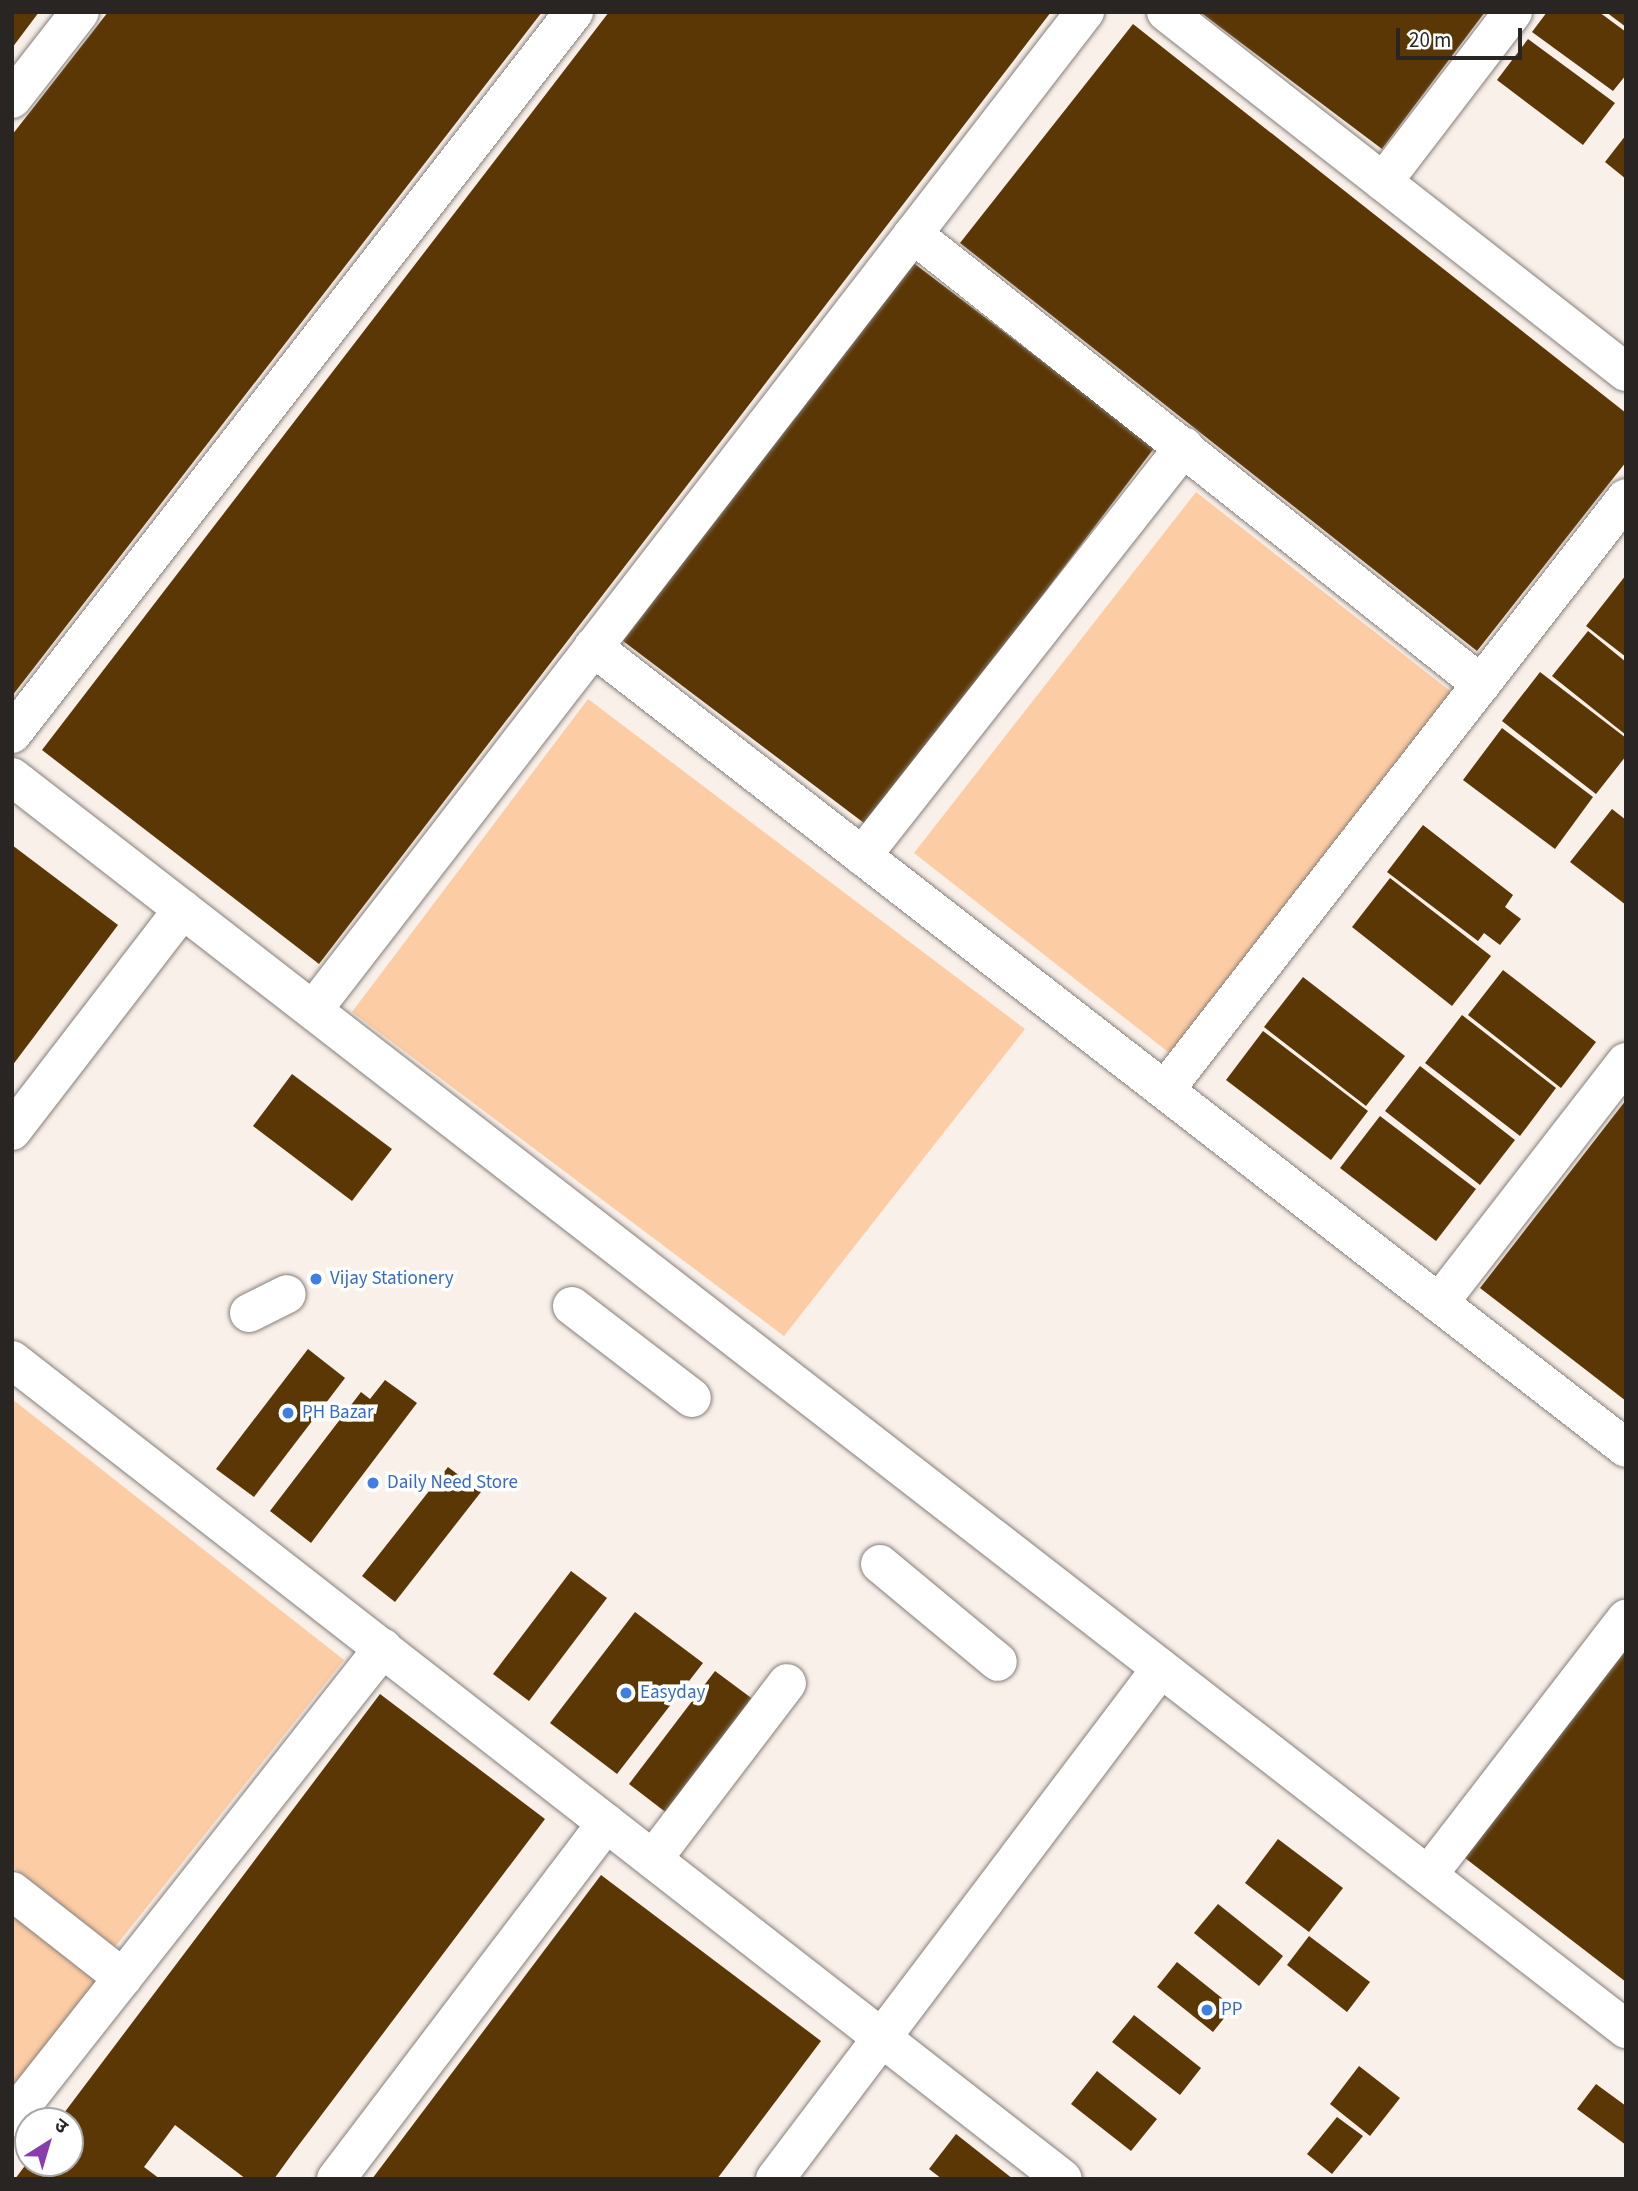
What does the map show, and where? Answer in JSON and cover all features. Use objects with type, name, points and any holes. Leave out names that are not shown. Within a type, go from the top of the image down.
[{"type":"street","points":[[12,99],[80,12]]},
{"type":"street","points":[[12,734],[574,12]]},
{"type":"street","points":[[313,1010],[1085,12]]},
{"type":"street","points":[[1166,12],[1624,367]]},
{"type":"street","points":[[1382,182],[1513,12]]},
{"type":"street","points":[[913,234],[1481,684]]},
{"type":"street","points":[[862,856],[1184,447]]},
{"type":"street","points":[[1165,1090],[1626,498]]},
{"type":"street","points":[[593,647],[1626,1448]]},
{"type":"street","points":[[12,777],[1626,2029]]},
{"type":"street","points":[[12,1131],[183,909]]},
{"type":"street","points":[[1439,1303],[1626,1062]]},
{"type":"street","points":[[249,1313],[287,1294]]},
{"type":"street","points":[[572,1306],[692,1398]]},
{"type":"street","points":[[12,1360],[1063,2179]]},
{"type":"street","points":[[880,1564],[998,1662]]},
{"type":"street","points":[[1428,1875],[1626,1619]]},
{"type":"street","points":[[12,2118],[383,1648]]},
{"type":"street","points":[[775,2179],[1161,1668]]},
{"type":"street","points":[[653,1859],[787,1683]]},
{"type":"street","points":[[336,2179],[606,1823]]},
{"type":"street","points":[[12,1891],[122,1978]]},
{"type":"shaded area","points":[[1196,492],[1454,694],[1172,1055],[914,853]]},
{"type":"shaded area","points":[[588,699],[1025,1029],[784,1336],[352,1012]]},
{"type":"shaded area","points":[[12,1399],[344,1660],[115,1947],[12,1866]]},
{"type":"shaded area","points":[[12,1911],[107,1985],[12,2106]]},
{"type":"building","points":[[12,12],[39,12],[12,48]]},
{"type":"building","points":[[108,12],[542,12],[12,696],[12,135]]},
{"type":"building","points":[[609,12],[1051,12],[319,964],[42,750]]},
{"type":"building","points":[[1200,12],[1485,12],[1382,149]]},
{"type":"building","points":[[1547,12],[1599,12],[1626,32],[1626,75],[1613,91],[1532,32]]},
{"type":"building","points":[[1606,12],[1626,12],[1626,27]]},
{"type":"building","points":[[1133,24],[1626,413],[1626,462],[1477,651],[960,243]]},
{"type":"building","points":[[1528,39],[1615,103],[1583,145],[1497,80]]},
{"type":"building","points":[[1626,135],[1626,179],[1605,162]]},
{"type":"building","points":[[911,261],[1155,447],[868,826],[623,641]]},
{"type":"building","points":[[1626,575],[1626,657],[1586,626]]},
{"type":"building","points":[[1588,631],[1626,662],[1626,735],[1552,676]]},
{"type":"building","points":[[1540,672],[1626,738],[1626,756],[1596,794],[1502,721]]},
{"type":"building","points":[[1502,728],[1593,797],[1555,849],[1463,780]]},
{"type":"building","points":[[1612,809],[1626,820],[1626,905],[1570,862]]},
{"type":"building","points":[[1423,825],[1513,895],[1505,907],[1521,919],[1500,945],[1484,933],[1478,941],[1387,872]]},
{"type":"building","points":[[12,845],[118,925],[12,1066]]},
{"type":"building","points":[[1390,878],[1491,956],[1452,1006],[1352,927]]},
{"type":"building","points":[[1503,970],[1596,1042],[1561,1088],[1468,1015]]},
{"type":"building","points":[[1303,977],[1405,1056],[1366,1106],[1264,1027]]},
{"type":"building","points":[[1462,1015],[1556,1088],[1520,1136],[1425,1063]]},
{"type":"building","points":[[1263,1031],[1368,1111],[1331,1160],[1226,1080]]},
{"type":"building","points":[[1420,1066],[1515,1140],[1480,1185],[1385,1111]]},
{"type":"building","points":[[292,1074],[392,1149],[352,1201],[253,1126]]},
{"type":"building","points":[[1626,1100],[1626,1401],[1480,1288]]},
{"type":"building","points":[[1380,1116],[1476,1189],[1436,1241],[1340,1168]]},
{"type":"building","points":[[308,1349],[345,1378],[254,1497],[216,1469]]},
{"type":"building","points":[[385,1380],[417,1403],[311,1543],[270,1511],[361,1392],[370,1399]]},
{"type":"building","points":[[448,1467],[481,1492],[395,1602],[362,1576]]},
{"type":"building","points":[[571,1571],[607,1598],[529,1701],[493,1674]]},
{"type":"building","name":"Easyday","points":[[635,1612],[703,1663],[617,1774],[550,1723]]},
{"type":"building","points":[[1626,1648],[1626,1982],[1465,1858]]},
{"type":"building","points":[[715,1671],[754,1700],[668,1814],[629,1784]]},
{"type":"building","points":[[380,1694],[545,1819],[274,2179],[246,2179],[175,2125],[144,2167],[160,2179],[15,2179],[84,2177],[84,2107],[69,2107]]},
{"type":"building","points":[[1278,1839],[1343,1888],[1309,1932],[1245,1883]]},
{"type":"building","points":[[601,1875],[821,2041],[745,2142],[717,2179],[372,2179]]},
{"type":"building","points":[[1218,1904],[1283,1956],[1259,1986],[1194,1933]]},
{"type":"building","points":[[1309,1936],[1370,1982],[1347,2012],[1287,1965]]},
{"type":"building","points":[[1177,1962],[1233,2007],[1213,2032],[1157,1987]]},
{"type":"building","points":[[1134,2015],[1201,2068],[1180,2095],[1112,2042]]},
{"type":"building","points":[[1359,2066],[1400,2098],[1370,2136],[1330,2104]]},
{"type":"building","points":[[1097,2071],[1157,2119],[1131,2151],[1071,2104]]},
{"type":"building","points":[[1596,2084],[1626,2106],[1626,2145],[1577,2109]]},
{"type":"building","points":[[1337,2117],[1363,2136],[1332,2174],[1307,2154]]},
{"type":"building","points":[[956,2134],[1013,2179],[942,2179],[929,2169]]},
{"type":"place","name":"Vijay Stationery","points":[[316,1279]]},
{"type":"place","name":"PH Bazar","points":[[288,1413]]},
{"type":"place","name":"Daily Need Store","points":[[373,1483]]},
{"type":"place","name":"Easyday","points":[[626,1693]]},
{"type":"place","name":"PP","points":[[1207,2010]]}]
